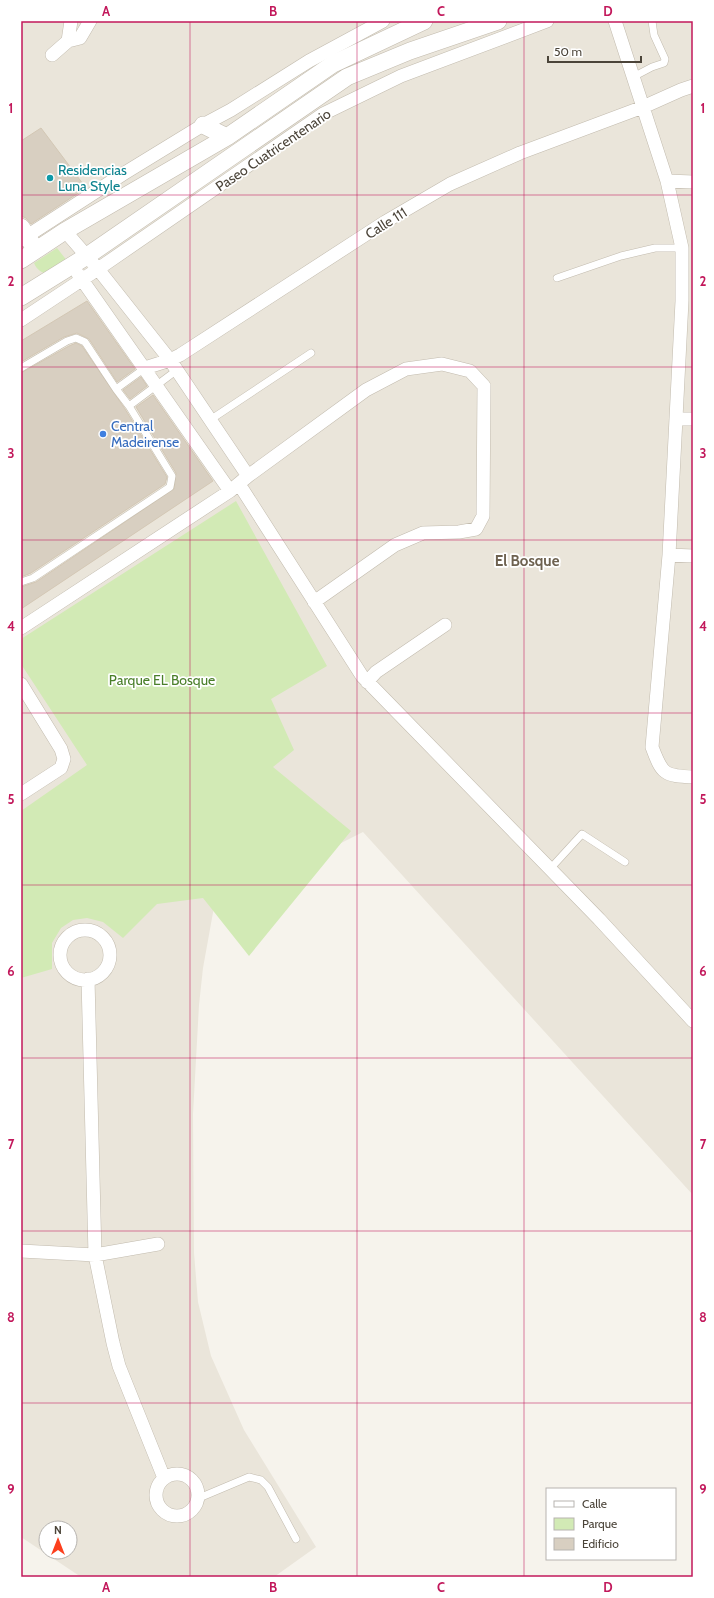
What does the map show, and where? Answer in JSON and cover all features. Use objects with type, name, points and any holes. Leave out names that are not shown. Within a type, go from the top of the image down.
[{"type":"street","points":[[68,41],[71,21]]},
{"type":"street","points":[[52,56],[68,41],[80,38],[90,21]]},
{"type":"street","points":[[21,260],[26,238],[123,174],[203,125],[231,110],[309,61],[383,21]]},
{"type":"street","points":[[26,238],[65,231],[227,137],[333,64],[424,21]]},
{"type":"street","name":"Paseo Cuatricentenario","points":[[21,320],[82,279],[93,263],[347,78],[410,51],[498,21]]},
{"type":"street","name":"Paseo Cuatricentenario","points":[[23,290],[72,266],[93,263],[323,114],[401,76],[547,21]]},
{"type":"street","points":[[615,21],[667,181],[682,248],[687,302],[676,419],[669,555],[652,747],[660,766],[672,776],[693,777]]},
{"type":"street","name":"Calle 111","points":[[144,368],[173,365],[385,222],[450,184],[520,153],[643,107],[693,86]]},
{"type":"street","points":[[203,125],[227,137]]},
{"type":"street","points":[[667,181],[693,182]]},
{"type":"street","points":[[65,231],[93,263],[173,365],[210,420],[239,483],[362,676],[550,869],[693,1021]]},
{"type":"street","points":[[72,266],[157,386],[239,483]]},
{"type":"street","points":[[21,628],[239,483],[366,390],[406,369],[442,364],[470,371],[484,386],[483,516],[476,529],[459,532],[423,533],[395,545],[314,602]]},
{"type":"street","points":[[676,419],[693,420]]},
{"type":"street","points":[[669,555],[693,556]]},
{"type":"street","points":[[367,682],[376,672],[445,625]]},
{"type":"street","points":[[21,684],[61,749],[64,759],[61,768],[21,794]]},
{"type":"street","points":[[88,980],[95,1255],[112,1343],[119,1366],[164,1478]]},
{"type":"street","points":[[21,1251],[95,1255],[158,1244]]},
{"type":"street","points":[[178,1474],[191,1479],[196,1484],[199,1498],[193,1510],[187,1514],[173,1516],[167,1514],[161,1509],[156,1497],[160,1483],[164,1478],[178,1474]]},
{"type":"lane","points":[[633,77],[652,67],[664,63],[666,59],[654,35],[652,21]]},
{"type":"lane","points":[[557,278],[621,256],[656,248],[682,248]]},
{"type":"lane","points":[[21,368],[67,341],[76,338],[85,342],[129,406],[172,476],[170,487],[33,578],[21,582]]},
{"type":"lane","points":[[210,420],[311,354]]},
{"type":"lane","points":[[129,406],[157,386],[173,365]]},
{"type":"lane","points":[[116,389],[144,368]]},
{"type":"lane","points":[[550,869],[582,834],[625,862]]},
{"type":"lane","points":[[199,1498],[249,1477],[261,1480],[268,1487],[296,1539]]},
{"type":"shaded area","points":[[21,21],[693,21],[693,1195],[363,832],[214,907],[203,968],[199,1005],[193,1114],[194,1253],[198,1302],[211,1356],[244,1430],[316,1547],[274,1577],[81,1577],[56,1560],[78,1560],[78,1520],[38,1520],[38,1548],[21,1537]]},
{"type":"green space","points":[[57,248],[68,262],[48,275],[43,273],[34,263]]},
{"type":"green space","name":"Parque EL Bosque","points":[[236,501],[327,666],[271,699],[294,750],[273,767],[351,831],[249,956],[203,898],[157,904],[123,938],[103,922],[87,918],[73,920],[61,928],[52,943],[52,969],[21,978],[21,811],[87,765],[21,664],[21,639]]},
{"type":"building","name":"Residencias Luna Style","points":[[41,128],[86,188],[31,224],[26,218],[21,216],[21,141]]},
{"type":"building","points":[[87,301],[135,369],[117,382],[89,339],[77,333],[64,337],[21,362],[21,341]]},
{"type":"building","name":"Central Madeirense","points":[[76,343],[82,346],[125,409],[167,477],[165,484],[31,573],[21,577],[21,373]]},
{"type":"building","points":[[141,377],[147,386],[130,399],[123,390]]},
{"type":"building","points":[[153,395],[213,481],[21,609],[21,587],[36,582],[174,489],[176,473],[136,407]]},
{"type":"place","name":"Residencias Luna Style","points":[[50,178]]},
{"type":"place","name":"Central Madeirense","points":[[103,434]]},
{"type":"district","name":"El Bosque","points":[[527,561]]}]
